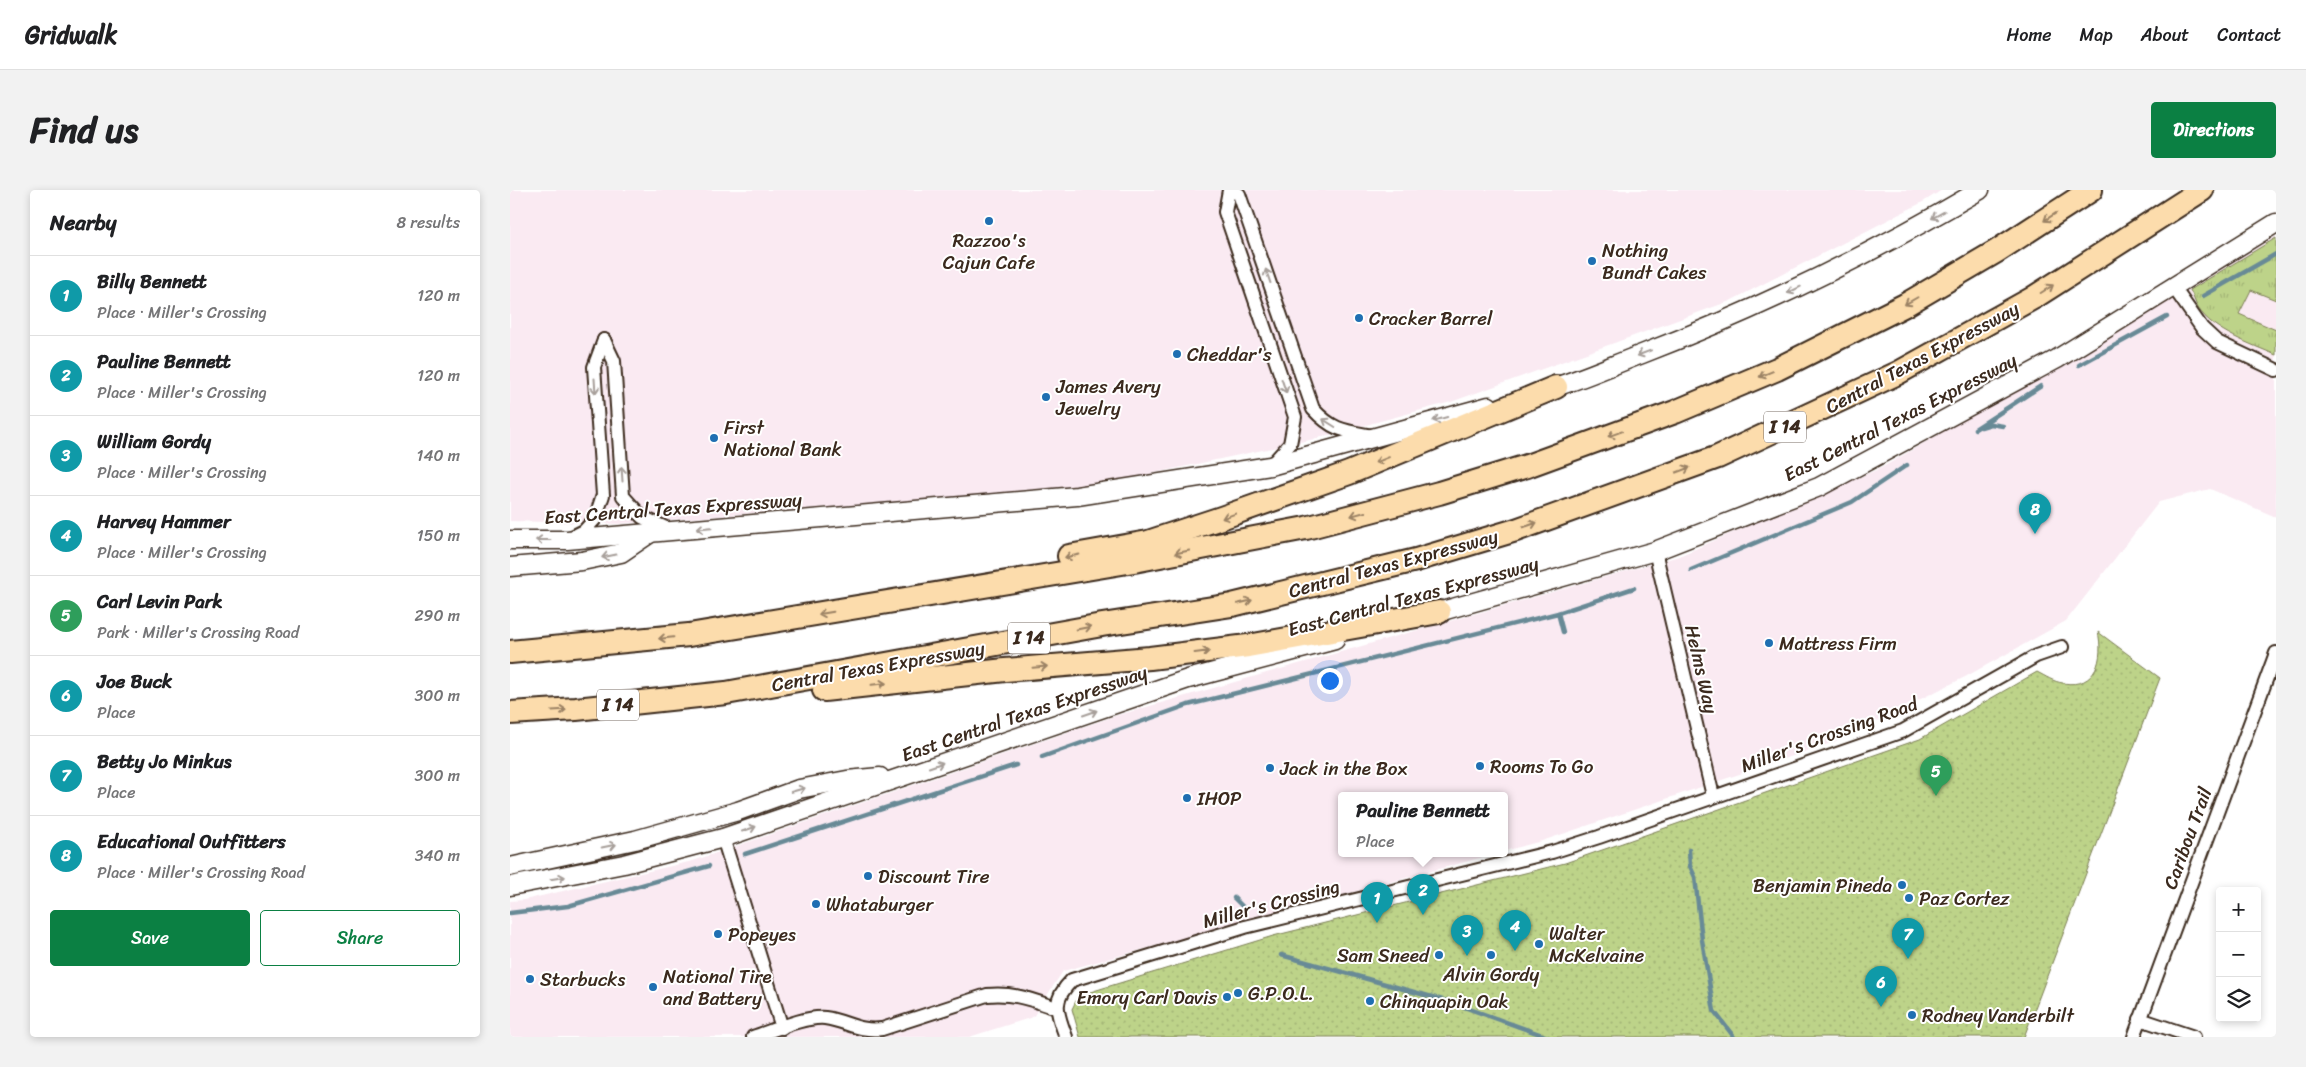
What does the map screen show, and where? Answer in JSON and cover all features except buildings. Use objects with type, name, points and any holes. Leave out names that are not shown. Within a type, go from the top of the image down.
[{"type":"highway","points":[[510,652],[690,636],[1134,561],[1306,528],[1527,466],[1675,412],[1777,369],[1905,305],[1997,251],[2091,190]]},
{"type":"highway","name":"Central Texas Expressway","points":[[510,713],[576,709],[726,693],[1102,625],[1232,605],[1416,560],[1516,530],[1718,457],[1898,373],[2033,298],[2202,190]]},
{"type":"highway","points":[[874,605],[905,587],[1148,542],[1349,473],[1556,387]]},
{"type":"highway","points":[[726,693],[758,698],[1005,670],[1150,658],[1248,646],[1439,612]]},
{"type":"main road","name":"East Central Texas Expressway","points":[[510,540],[567,540],[1076,496],[1270,466],[1556,387],[1692,334],[1781,296],[1859,258],[1980,190]]},
{"type":"main road","name":"East Central Texas Expressway","points":[[510,886],[624,864],[723,838],[1188,679],[1439,612],[1655,550],[1819,487],[2057,359],[2172,285],[2276,223]]},
{"type":"main road","points":[[510,567],[582,561],[621,553],[651,533]]},
{"type":"main road","points":[[510,868],[635,840],[738,811],[799,789],[847,780],[910,774]]},
{"type":"street","points":[[1270,466],[1290,444],[1295,417],[1225,212],[1230,190],[1239,194],[1313,409],[1326,424],[1345,432],[1375,437]]},
{"type":"street","points":[[2172,285],[2202,328],[2217,342],[2276,370]]},
{"type":"street","points":[[567,540],[584,531],[595,519],[603,495],[594,367],[604,340],[614,361],[623,496],[642,517],[673,531]]},
{"type":"street","name":"Helms Way","points":[[1655,550],[1713,796]]},
{"type":"street","name":"Miller's Crossing Road","points":[[1713,796],[1903,731],[2036,656],[2062,647]]},
{"type":"street","name":"Caribou Trail","points":[[2134,1037],[2276,652]]},
{"type":"street","name":"Miller's Crossing","points":[[1056,1008],[1061,991],[1072,980],[1245,927],[1552,852],[1713,796]]},
{"type":"street","points":[[723,838],[782,1028]]},
{"type":"street","points":[[753,1037],[823,1018],[868,1031],[882,1029],[987,995],[1002,993],[1019,995],[1056,1008],[1066,1037]]},
{"type":"street","points":[[2140,1019],[2194,1037]]},
{"type":"shaded area","points":[[510,190],[1942,190],[1923,202],[1730,301],[1451,402],[1310,440],[1093,486],[618,524],[510,521]]},
{"type":"shaded area","points":[[2276,236],[2276,517],[2210,489],[2159,502],[2066,621],[1965,677],[1834,742],[1542,841],[1508,850],[1508,792],[1338,792],[1338,857],[1483,857],[1063,971],[1033,1017],[969,1037],[510,1037],[510,901],[524,900],[693,861],[1115,716],[1679,556],[1883,467]]},
{"type":"green space","points":[[2276,238],[2276,300],[2251,290],[2239,314],[2276,330],[2276,355],[2245,342],[2213,324],[2198,308],[2190,290]]},
{"type":"green space","points":[[2098,632],[2160,678],[2024,1037],[1080,1037],[1072,1009],[1078,997],[1087,993],[1273,936],[1565,863],[1920,739],[2037,672],[2060,682],[2075,684],[2084,681],[2091,676],[2099,661],[2100,642]]},
{"type":"waterway","points":[[2203,296],[2276,254]]},
{"type":"waterway","points":[[2079,365],[2167,317]]},
{"type":"waterway","points":[[1975,429],[2041,386]]},
{"type":"waterway","points":[[1981,427],[1991,424],[2003,426]]},
{"type":"waterway","points":[[1691,570],[1852,502],[1907,465]]},
{"type":"waterway","points":[[1042,757],[1188,705],[1558,613],[1634,588]]},
{"type":"waterway","points":[[1558,613],[1563,632]]},
{"type":"waterway","points":[[745,854],[1016,765]]},
{"type":"waterway","points":[[1689,850],[1690,866],[1695,877],[1702,940],[1714,1011],[1734,1037]]},
{"type":"waterway","points":[[510,913],[568,906],[709,866]]},
{"type":"waterway","points":[[1234,898],[1242,906]]},
{"type":"waterway","points":[[1281,955],[1450,1002],[1548,1037]]},
{"type":"place","name":"Razzoo's Cajun Cafe","points":[[989,221]]},
{"type":"place","name":"Nothing Bundt Cakes","points":[[1592,261]]},
{"type":"place","name":"Cracker Barrel","points":[[1359,318]]},
{"type":"place","name":"Cheddar's","points":[[1177,354]]},
{"type":"place","name":"James Avery Jewelry","points":[[1046,397]]},
{"type":"place","name":"First National Bank","points":[[714,438]]},
{"type":"place","name":"Educational Outfitters","points":[[2035,534]]},
{"type":"place","name":"Mattress Firm","points":[[1769,643]]},
{"type":"place","name":"Rooms To Go","points":[[1480,766]]},
{"type":"place","name":"Jack in the Box","points":[[1270,768]]},
{"type":"place","name":"Carl Levin Park","points":[[1936,796]]},
{"type":"place","name":"IHOP","points":[[1187,798]]},
{"type":"place","name":"Discount Tire","points":[[868,876]]},
{"type":"place","name":"Benjamin Pineda","points":[[1902,885]]},
{"type":"place","name":"Paz Cortez","points":[[1909,898]]},
{"type":"place","name":"Whataburger","points":[[816,904]]},
{"type":"place","name":"Pauline Bennett","points":[[1423,915]]},
{"type":"place","name":"Billy Bennett","points":[[1377,923]]},
{"type":"place","name":"Popeyes","points":[[718,934]]},
{"type":"place","name":"Walter McKelvaine","points":[[1539,944]]},
{"type":"place","name":"Harvey Hammer","points":[[1515,951]]},
{"type":"place","name":"Sam Sneed","points":[[1439,955]]},
{"type":"place","name":"Alvin Gordy","points":[[1491,955]]},
{"type":"place","name":"William Gordy","points":[[1467,956]]},
{"type":"place","name":"Betty Jo Minkus","points":[[1908,959]]},
{"type":"place","name":"Starbucks","points":[[530,979]]},
{"type":"place","name":"National Tire and Battery","points":[[653,987]]},
{"type":"place","name":"G.P.O.L.","points":[[1238,993]]},
{"type":"place","name":"Emory Carl Davis","points":[[1227,997]]},
{"type":"place","name":"Chinquapin Oak","points":[[1370,1001]]},
{"type":"place","name":"Joe Buck","points":[[1881,1007]]},
{"type":"place","name":"Rodney Vanderbilt","points":[[1912,1015]]}]
